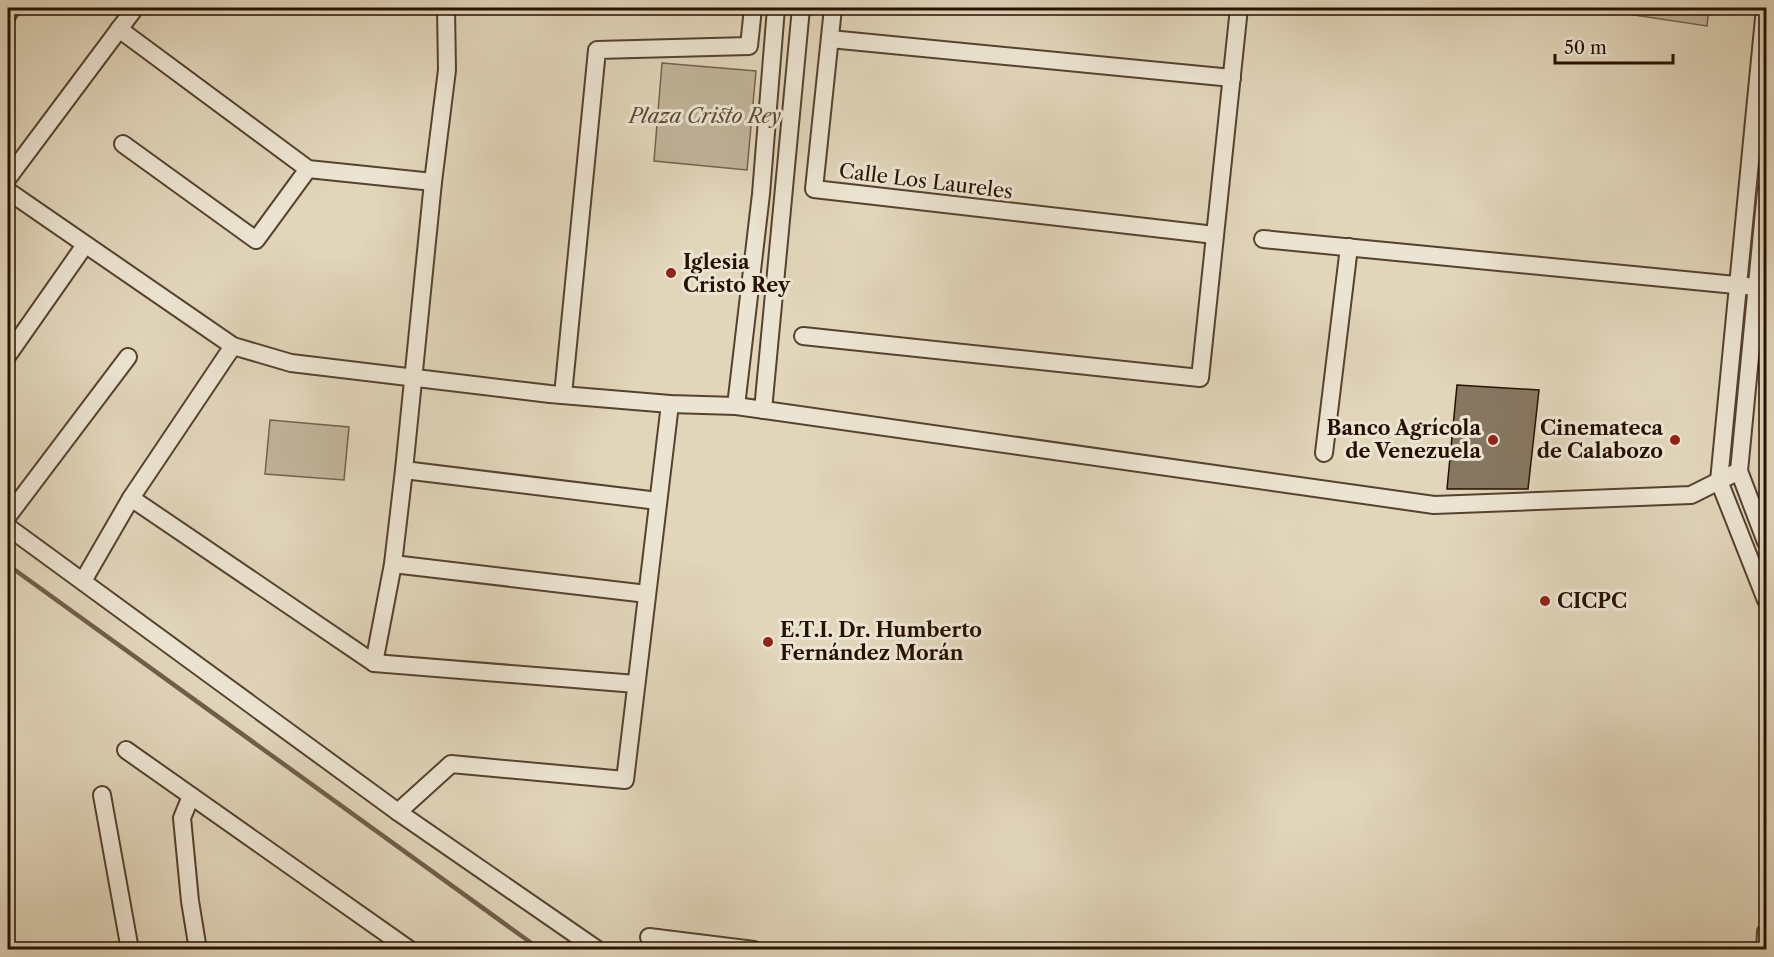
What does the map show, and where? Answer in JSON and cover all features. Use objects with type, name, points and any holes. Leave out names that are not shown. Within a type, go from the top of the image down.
[{"type":"street","points":[[8,14],[12,8]]},
{"type":"street","points":[[8,178],[135,8]]},
{"type":"street","points":[[374,663],[393,564],[404,470],[433,182],[447,70],[446,8]]},
{"type":"street","points":[[563,395],[597,50],[749,46],[753,8]]},
{"type":"street","points":[[736,406],[761,194],[776,8]]},
{"type":"street","points":[[763,410],[801,8]]},
{"type":"street","name":"Calle Los Laureles","points":[[833,8],[814,189],[1215,236]]},
{"type":"street","points":[[802,336],[1200,378],[1239,8]]},
{"type":"street","points":[[1765,8],[1719,481],[1767,600]]},
{"type":"street","points":[[119,29],[308,169],[433,182]]},
{"type":"street","points":[[830,39],[1232,78]]},
{"type":"street","points":[[123,144],[256,240],[308,169]]},
{"type":"street","points":[[8,191],[233,346],[291,363],[563,395],[670,404],[736,406],[1434,505],[1691,495],[1739,471]]},
{"type":"street","points":[[1767,191],[1756,287],[1761,318],[1739,471],[1767,542]]},
{"type":"street","points":[[1263,239],[1756,287]]},
{"type":"street","points":[[8,355],[85,245]]},
{"type":"street","points":[[1324,453],[1349,247]]},
{"type":"street","points":[[83,581],[131,498],[233,346]]},
{"type":"street","points":[[8,516],[128,357]]},
{"type":"street","points":[[398,812],[451,764],[625,780],[670,404]]},
{"type":"street","points":[[404,470],[658,501]]},
{"type":"street","points":[[131,498],[374,663],[636,684]]},
{"type":"street","points":[[8,527],[398,812],[598,950]]},
{"type":"street","points":[[393,564],[647,594]]},
{"type":"street","points":[[126,750],[411,950]]},
{"type":"street","points":[[102,795],[130,950]]},
{"type":"street","points":[[191,795],[182,818],[189,902],[198,950]]},
{"type":"street","points":[[1765,950],[1767,932]]},
{"type":"street","points":[[649,937],[754,950]]},
{"type":"green space","points":[[1587,8],[1709,8],[1707,26]]},
{"type":"green space","name":"Plaza Cristo Rey","points":[[662,63],[756,71],[747,170],[654,161]]},
{"type":"green space","points":[[270,420],[349,427],[344,480],[265,474]]},
{"type":"building","name":"Banco Agrícola de Venezuela","points":[[1457,385],[1539,390],[1528,489],[1447,489]]},
{"type":"waterway","points":[[8,565],[541,950]]},
{"type":"place","name":"Iglesia Cristo Rey","points":[[671,273]]},
{"type":"place","name":"Banco Agrícola de Venezuela","points":[[1493,440]]},
{"type":"place","name":"Cinemateca de Calabozo","points":[[1675,440]]},
{"type":"place","name":"CICPC","points":[[1545,601]]},
{"type":"place","name":"E.T.I. Dr. Humberto Fernández Morán","points":[[768,642]]}]
